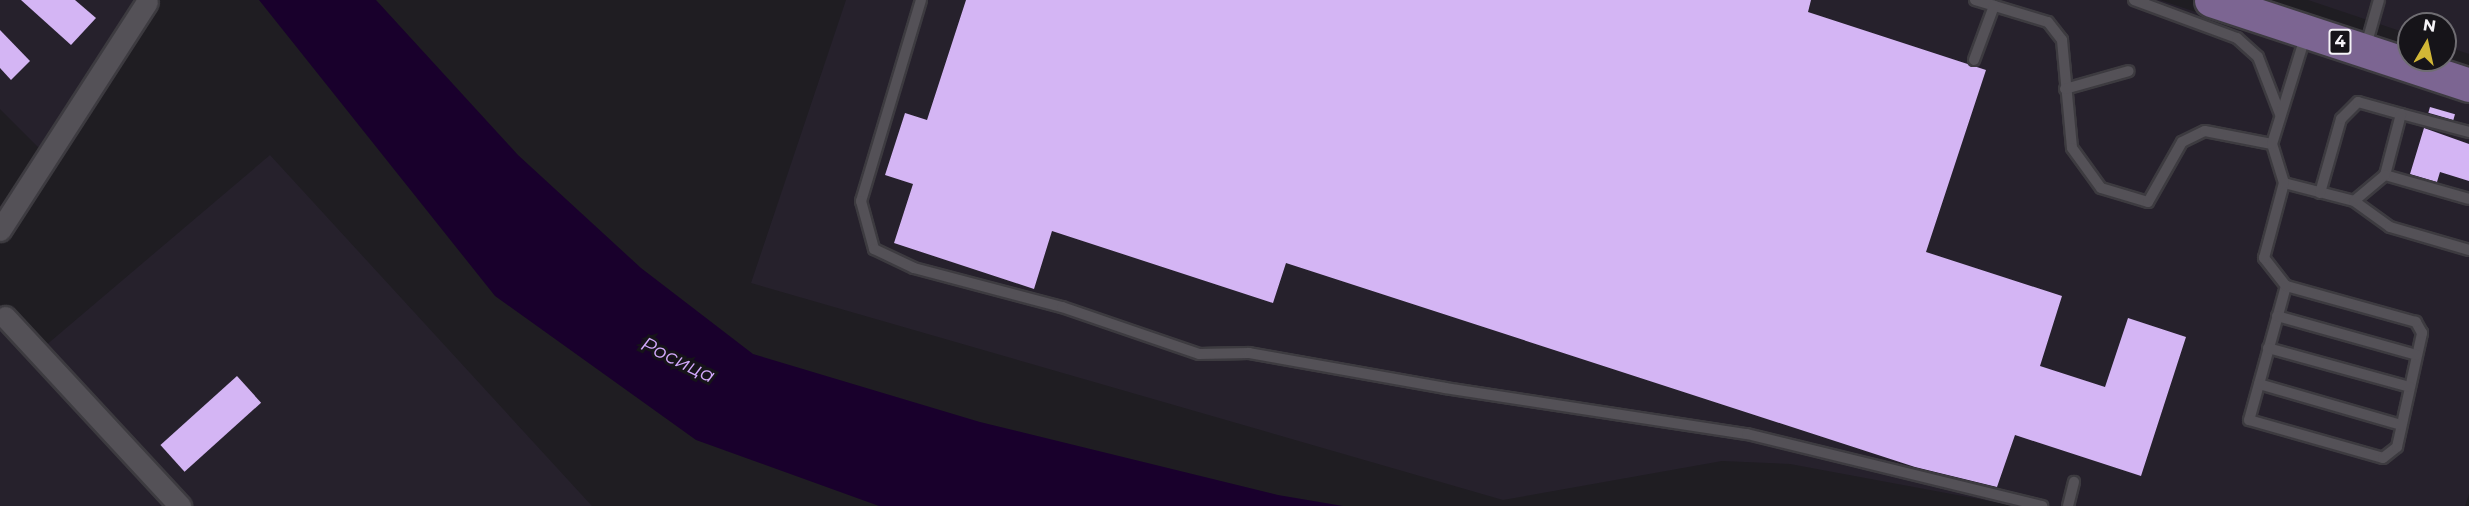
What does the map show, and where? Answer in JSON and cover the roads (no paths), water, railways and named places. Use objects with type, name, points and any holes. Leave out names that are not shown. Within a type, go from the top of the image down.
[{"type":"main road","name":"4","points":[[2211,0],[2469,85]]},
{"type":"street","points":[[0,230],[147,2]]},
{"type":"street","points":[[2,316],[180,506]]},
{"type":"lane","points":[[921,0],[861,201],[874,249],[914,268],[1062,307],[1199,354],[1249,353],[1445,388],[1747,434],[2042,506]]},
{"type":"lane","points":[[1975,0],[2048,22],[2062,40],[2072,148],[2101,188],[2148,202],[2182,142],[2205,131],[2272,144]]},
{"type":"lane","points":[[2134,0],[2237,38],[2258,57],[2280,114]]},
{"type":"lane","points":[[2364,50],[2379,0]]},
{"type":"lane","points":[[1974,60],[1994,6]]},
{"type":"lane","points":[[2286,286],[2249,420],[2384,458],[2397,447],[2422,333],[2416,322],[2286,286],[2264,258],[2284,183],[2272,144],[2307,31]]},
{"type":"lane","points":[[2065,89],[2129,71]]},
{"type":"lane","points":[[2320,193],[2341,119],[2358,102],[2469,132]]},
{"type":"lane","points":[[2354,201],[2385,175],[2402,114]]},
{"type":"lane","points":[[2385,175],[2469,198]]},
{"type":"lane","points":[[2284,183],[2354,201],[2390,227],[2469,250]]},
{"type":"lane","points":[[2277,316],[2417,355]]},
{"type":"lane","points":[[2268,348],[2410,387]]},
{"type":"lane","points":[[2259,384],[2402,425]]},
{"type":"lane","points":[[2068,506],[2074,482]]},
{"type":"water","name":"Росица","points":[[259,0],[376,0],[518,155],[641,268],[753,354],[980,422],[1278,495],[1343,506],[879,506],[696,440],[495,296]]}]
